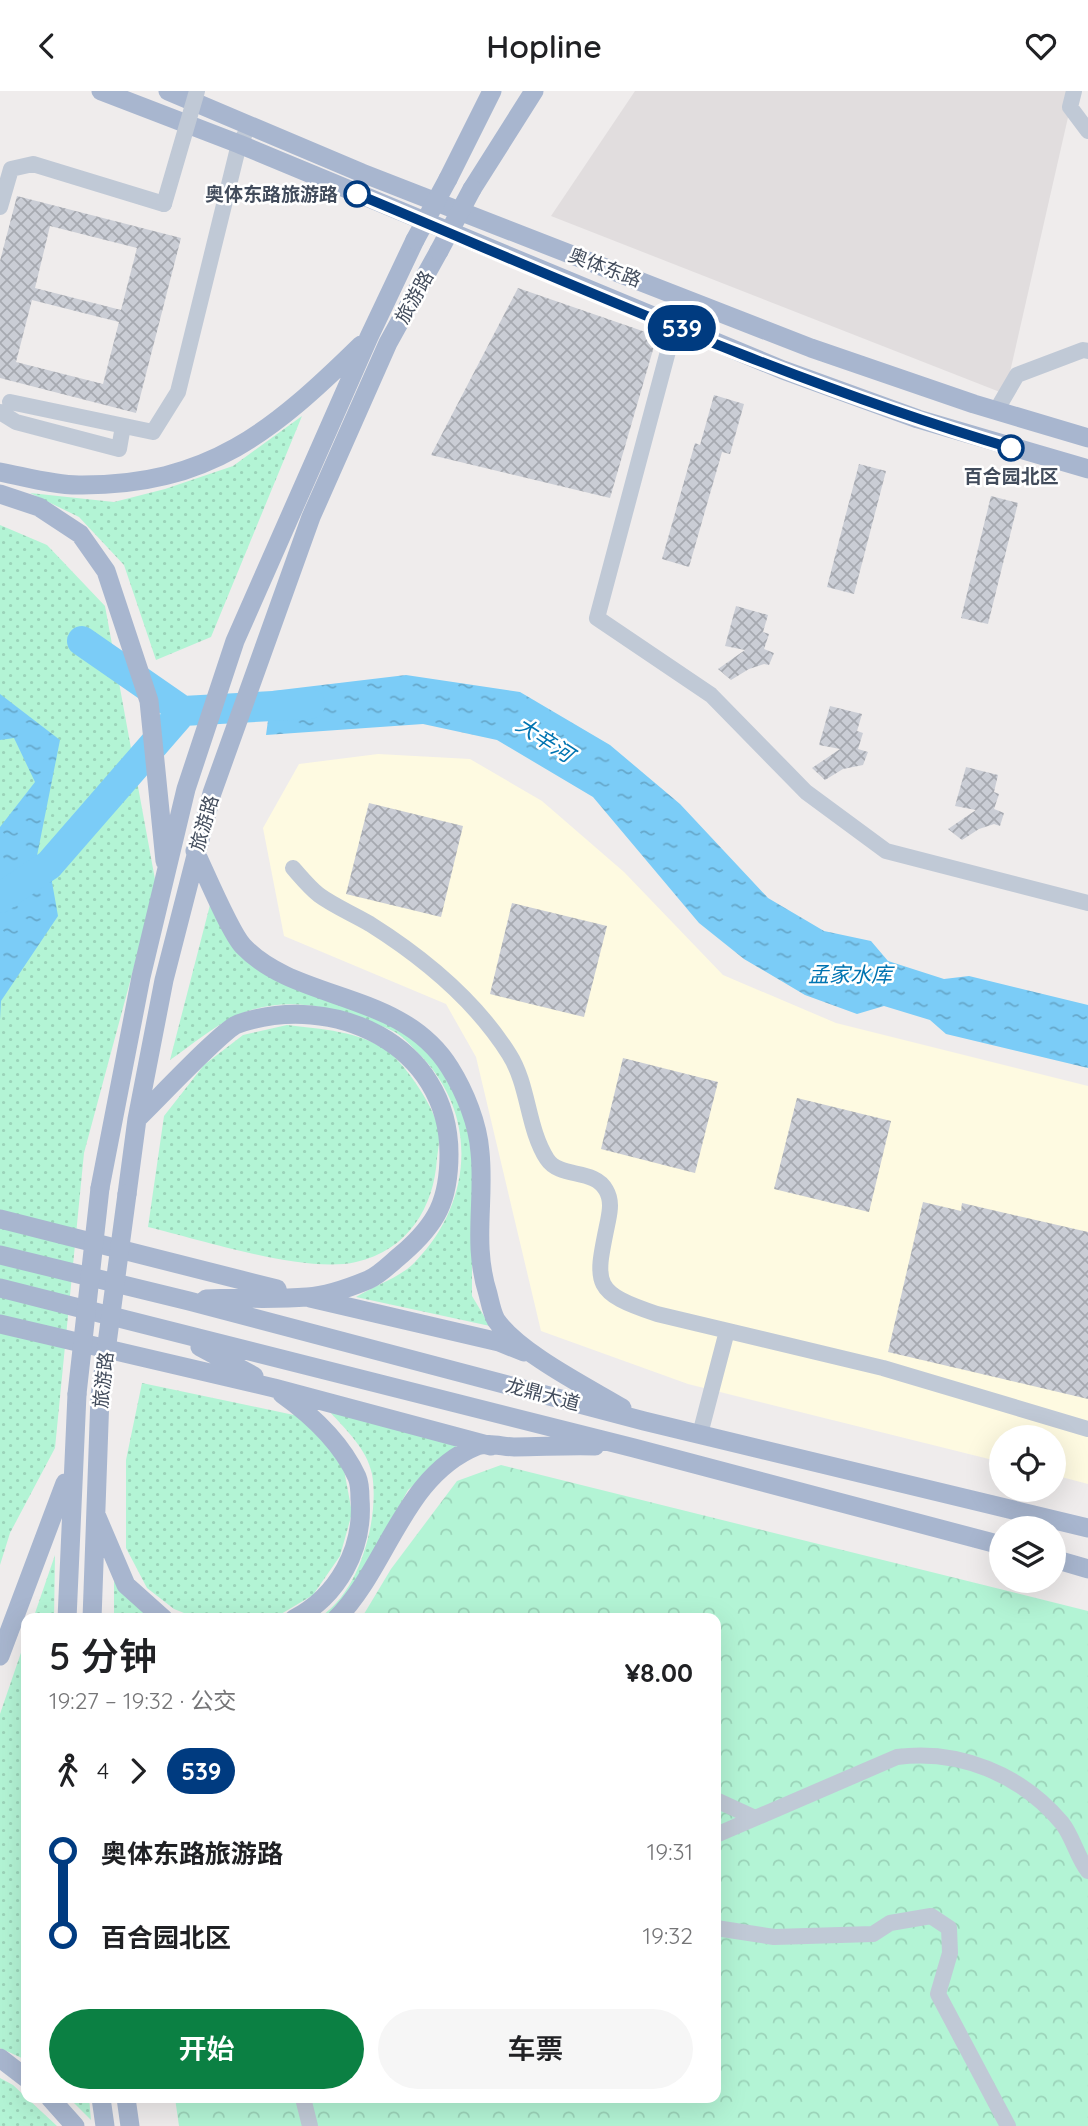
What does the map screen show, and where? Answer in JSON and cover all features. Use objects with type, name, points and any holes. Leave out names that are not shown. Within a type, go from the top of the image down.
[{"type":"main road","points":[[101,91],[244,136],[783,370],[918,419],[1088,469]]},
{"type":"main road","name":"奥体东路","points":[[168,91],[244,136],[811,348],[996,411],[1088,438]]},
{"type":"main road","name":"旅游路","points":[[66,1613],[77,1394],[100,1188],[141,977],[186,789],[235,641],[369,337],[415,240],[492,91]]},
{"type":"main road","name":"旅游路","points":[[92,1613],[100,1396],[137,1119],[164,980],[195,851],[212,793],[311,517],[388,343],[472,189],[534,91]]},
{"type":"main road","points":[[0,472],[77,485],[130,482],[192,470],[251,440],[298,407],[369,337]]},
{"type":"main road","points":[[0,494],[38,507],[80,534],[106,571],[149,701],[166,875]]},
{"type":"main road","points":[[195,851],[242,945],[273,969],[379,1010],[422,1035],[450,1067],[472,1115],[480,1153],[478,1235],[481,1272],[496,1319],[538,1358]]},
{"type":"main road","points":[[137,1119],[235,1025],[294,1012],[355,1023],[394,1042],[428,1077],[449,1127],[449,1186],[426,1234],[371,1279],[309,1297],[255,1296],[189,1301]]},
{"type":"main road","points":[[0,1219],[499,1342],[538,1358],[644,1421]]},
{"type":"main road","name":"龙鼎大道","points":[[0,1255],[189,1301],[644,1421],[1088,1528]]},
{"type":"main road","name":"龙鼎大道","points":[[0,1288],[634,1448],[989,1542]]},
{"type":"main road","points":[[0,1324],[274,1388],[491,1446]]},
{"type":"main road","points":[[173,1332],[274,1388],[336,1440],[359,1480],[361,1512],[356,1549],[338,1583],[305,1613]]},
{"type":"main road","points":[[341,1613],[362,1588],[406,1511],[426,1484],[452,1461],[480,1445],[634,1448]]},
{"type":"main road","points":[[0,1657],[72,1466]]},
{"type":"main road","points":[[95,1513],[126,1585],[157,1613]]},
{"type":"main road","points":[[1066,1563],[1088,1569]]},
{"type":"main road","points":[[0,2058],[21,2074]]},
{"type":"main road","points":[[54,2103],[75,2126]]},
{"type":"main road","points":[[102,2103],[104,2126]]},
{"type":"main road","points":[[127,2103],[130,2126]]},
{"type":"street","points":[[0,207],[11,169],[33,164],[51,172],[164,204],[197,91]]},
{"type":"street","points":[[1074,91],[1070,107],[1088,131]]},
{"type":"street","points":[[5,407],[153,432],[178,392],[244,136]]},
{"type":"street","points":[[675,325],[597,618],[711,695],[806,792],[886,851],[1088,903]]},
{"type":"street","points":[[996,411],[1017,375],[1083,350],[1088,351]]},
{"type":"street","points":[[5,407],[16,422],[119,449],[123,426]]},
{"type":"street","points":[[293,868],[318,894],[371,925],[454,985],[511,1055],[538,1140],[548,1162],[567,1172],[593,1178],[606,1189],[611,1206],[597,1271],[607,1291],[627,1304],[883,1368],[1088,1429]]},
{"type":"street","points":[[700,1434],[727,1331]]},
{"type":"street","points":[[721,1833],[897,1757],[925,1753],[981,1763],[1028,1792],[1063,1824],[1088,1871]]},
{"type":"street","points":[[721,1802],[753,1817]]},
{"type":"street","points":[[721,1929],[774,1937],[873,1934],[890,1923],[931,1916],[949,1928],[950,1953],[938,1993],[1008,2126]]},
{"type":"street","points":[[304,2103],[310,2126]]},
{"type":"shaded area","points":[[635,91],[1074,91],[1005,394],[551,216]]},
{"type":"shaded area","points":[[378,754],[470,759],[542,801],[624,872],[723,975],[836,1023],[1088,1086],[1088,1484],[1066,1478],[1066,1425],[989,1425],[989,1459],[688,1384],[541,1331],[476,1057],[446,1004],[284,936],[263,828],[299,764]]},
{"type":"green space","points":[[302,416],[211,637],[156,660],[124,565],[79,517],[30,493],[114,502],[165,489],[233,466]]},
{"type":"green space","points":[[0,525],[47,545],[105,606],[156,885],[84,1153],[55,1448],[10,1533],[0,1565]]},
{"type":"green space","points":[[211,901],[234,948],[407,1032],[445,1069],[467,1118],[472,1152],[472,1296],[490,1326],[356,1297],[395,1277],[415,1262],[434,1239],[448,1214],[457,1187],[461,1160],[460,1133],[453,1106],[440,1081],[402,1037],[386,1028],[333,1010],[306,1005],[279,1005],[251,1010],[229,1019],[170,1060]]},
{"type":"green space","points":[[287,1025],[353,1035],[389,1052],[420,1089],[437,1123],[439,1138],[435,1176],[424,1210],[404,1237],[390,1248],[356,1262],[335,1264],[282,1260],[148,1227],[164,1116],[204,1065],[243,1035]]},
{"type":"green space","points":[[142,1383],[308,1418],[343,1464],[352,1513],[340,1556],[313,1595],[283,1613],[184,1613],[174,1609],[147,1588],[126,1548],[126,1460]]},
{"type":"green space","points":[[330,1412],[458,1445],[408,1490],[358,1581],[334,1613],[324,1613],[344,1593],[355,1575],[363,1555],[373,1512],[372,1474],[366,1456]]},
{"type":"green space","points":[[501,1465],[989,1586],[989,1593],[1016,1593],[1088,1611],[1088,2126],[179,2126],[176,2103],[721,2103],[721,1613],[365,1613],[391,1569],[457,1481]]},
{"type":"green space","points":[[55,1555],[54,1613],[35,1613]]},
{"type":"green space","points":[[114,1581],[144,1613],[114,1613]]},
{"type":"green space","points":[[21,1653],[21,2058],[0,2048],[0,1714]]},
{"type":"green space","points":[[0,2078],[21,2092],[21,2103],[32,2103],[57,2126],[0,2126]]},
{"type":"green space","points":[[74,2103],[89,2103],[91,2120]]},
{"type":"water","name":"孟家水库","points":[[406,675],[520,692],[610,745],[680,804],[768,898],[824,931],[871,941],[888,961],[944,979],[969,976],[1088,1005],[1088,1068],[946,1034],[930,1020],[884,1006],[857,1014],[805,995],[744,959],[699,923],[593,797],[497,740],[423,724],[266,735],[272,691]]},
{"type":"water","points":[[0,694],[60,740],[33,876],[49,865],[58,916],[1,1001],[0,1020],[0,827],[35,782],[14,738],[0,740]]},
{"type":"building","points":[[17,196],[181,238],[136,413],[0,378],[0,261]],"holes":[[[50,226],[137,248],[121,310],[35,288]],[[32,300],[119,322],[103,384],[16,362]]]},
{"type":"building","points":[[518,288],[657,336],[610,498],[431,455]]},
{"type":"building","points":[[714,395],[744,404],[730,454],[722,452],[689,567],[662,559],[695,443],[700,445]]},
{"type":"building","points":[[859,464],[886,471],[854,594],[827,587]]},
{"type":"building","points":[[991,496],[1018,503],[988,624],[961,618]]},
{"type":"building","points":[[736,606],[768,615],[763,632],[769,634],[764,649],[774,653],[769,665],[749,669],[731,680],[718,669],[745,650],[725,646]]},
{"type":"building","points":[[830,706],[862,714],[857,731],[863,733],[858,749],[868,752],[863,765],[843,769],[825,780],[812,768],[840,749],[819,745]]},
{"type":"building","points":[[966,767],[998,775],[994,792],[999,794],[994,809],[1004,813],[1000,826],[994,824],[979,829],[962,840],[948,829],[976,810],[955,806]]},
{"type":"building","points":[[369,803],[463,826],[441,917],[346,894]]},
{"type":"building","points":[[512,903],[607,926],[584,1017],[490,994]]},
{"type":"building","points":[[623,1058],[718,1082],[695,1173],[601,1149]]},
{"type":"building","points":[[797,1098],[891,1121],[869,1212],[774,1189]]},
{"type":"building","points":[[923,1202],[961,1211],[962,1203],[1088,1232],[1088,1399],[888,1352]]},
{"type":"waterway","points":[[82,641],[183,711]]},
{"type":"waterway","name":"大辛河","points":[[0,898],[49,865],[183,711],[310,704]]},
{"type":"bus line","name":"539","points":[[357,194],[783,370],[918,419],[1011,448]]},
{"type":"place","name":"奥体东路旅游路","points":[[357,194]]},
{"type":"place","name":"百合园北区","points":[[1011,448]]}]
